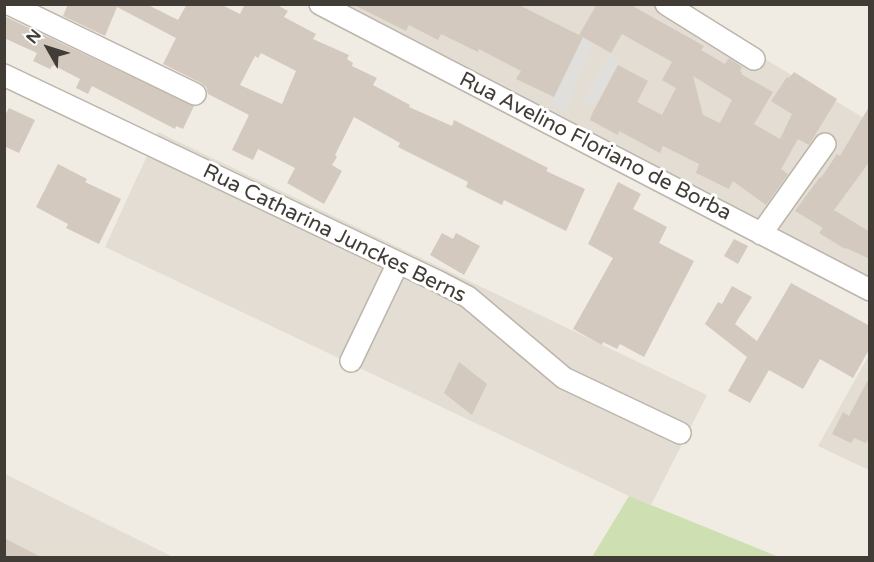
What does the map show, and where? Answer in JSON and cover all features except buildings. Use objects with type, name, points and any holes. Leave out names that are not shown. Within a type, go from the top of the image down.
[{"type":"street","points":[[9,4],[195,94]]},
{"type":"street","name":"Rua Avelino Floriano de Borba","points":[[320,4],[870,290]]},
{"type":"street","points":[[666,4],[754,59]]},
{"type":"street","name":"Rua Catharina Junckes Berns","points":[[4,75],[468,297],[564,378],[680,433]]},
{"type":"street","points":[[761,234],[825,144]]},
{"type":"street","points":[[351,361],[398,263]]},
{"type":"shaded area","points":[[321,5],[674,5],[869,121],[869,289]]},
{"type":"shaded area","points":[[583,37],[594,44],[565,112],[550,105]]},
{"type":"shaded area","points":[[609,53],[621,59],[596,106],[584,100]]},
{"type":"shaded area","points":[[158,132],[707,395],[651,505],[105,247]]},
{"type":"shaded area","points":[[869,355],[869,470],[818,446]]},
{"type":"shaded area","points":[[5,474],[173,557],[5,557]]},
{"type":"green space","points":[[629,496],[651,505],[779,557],[592,557]]}]
